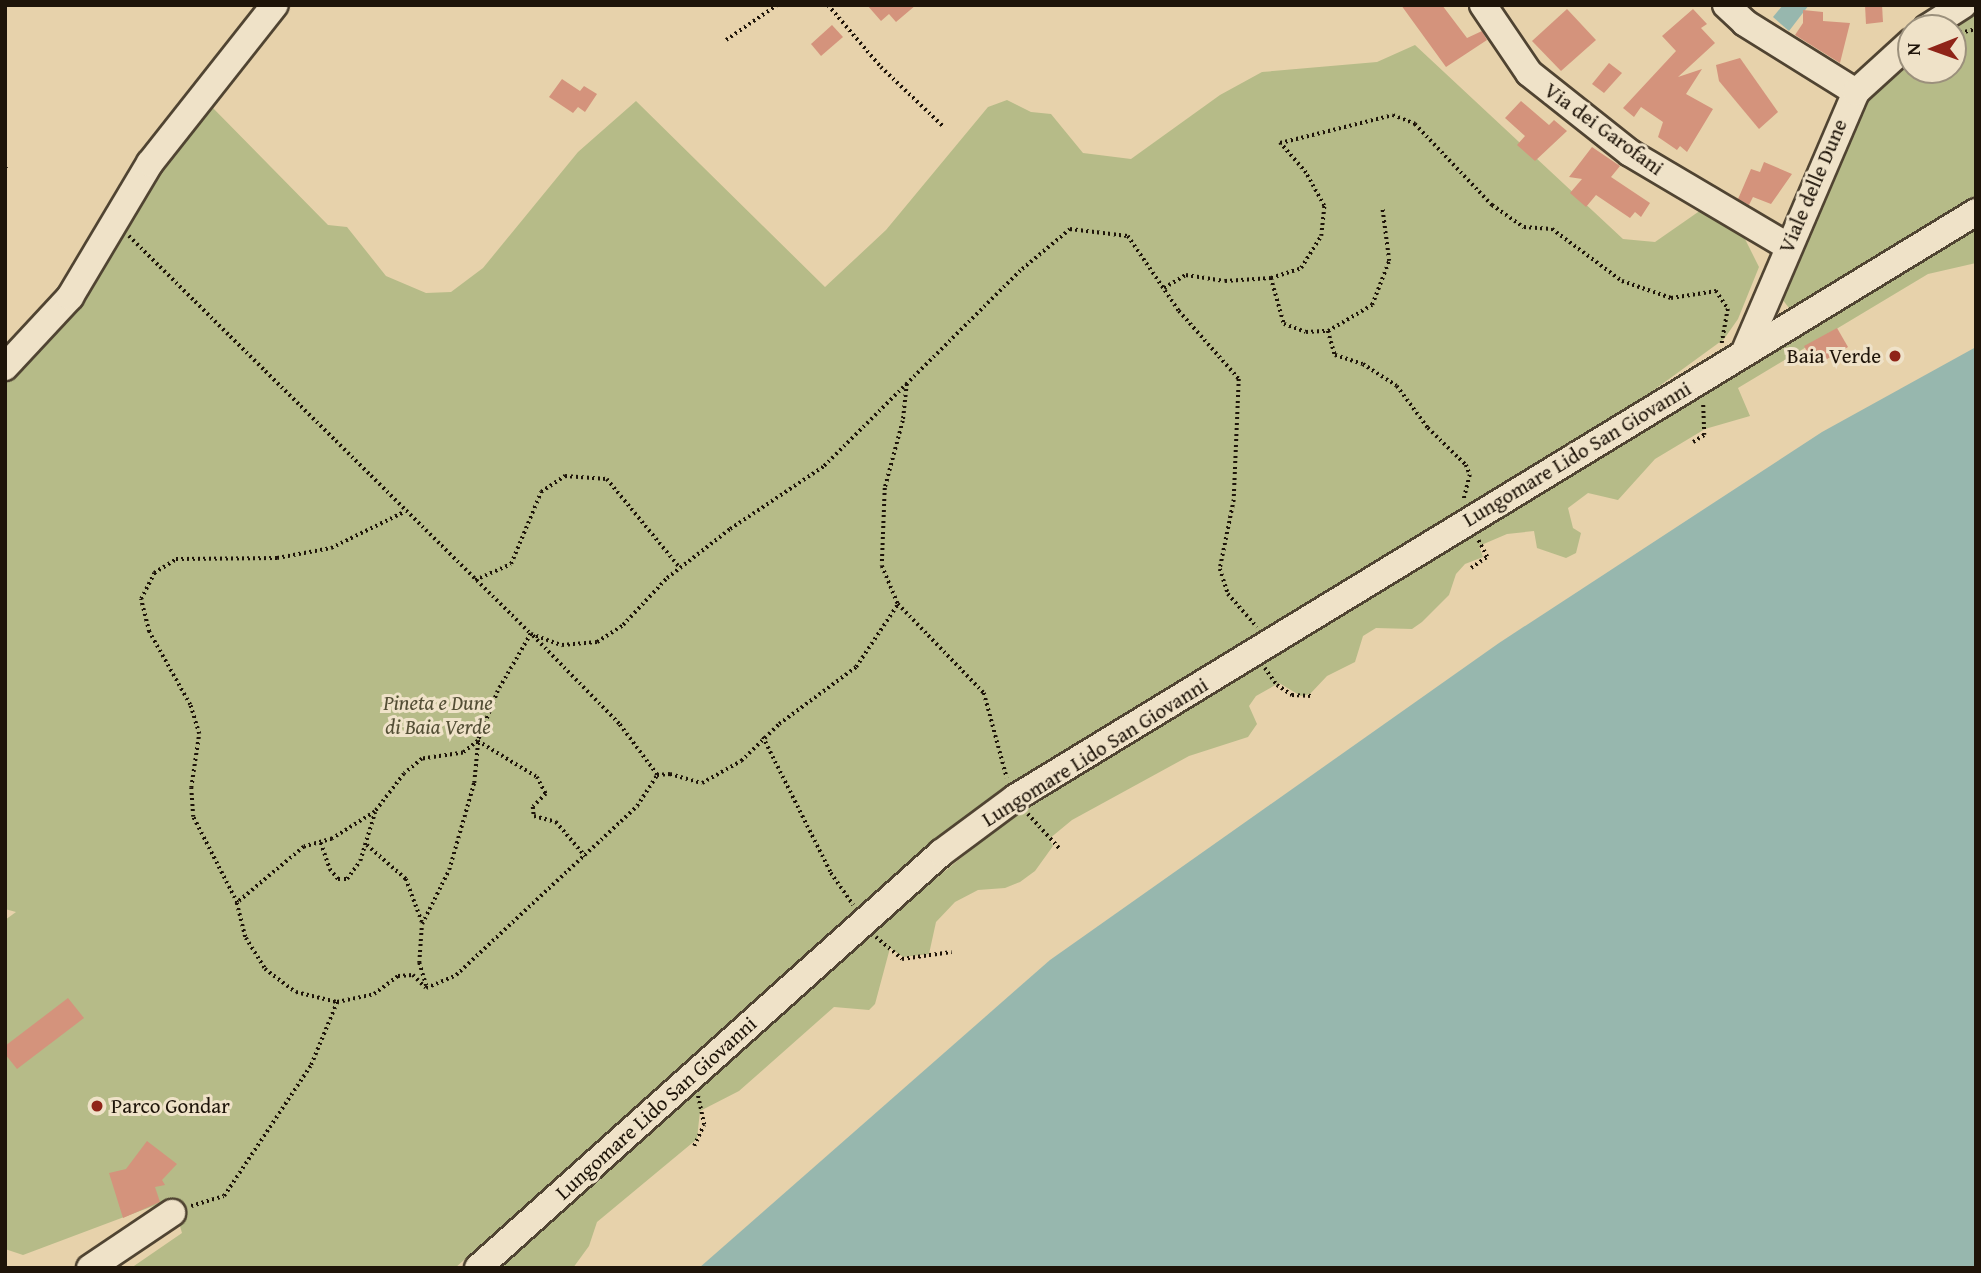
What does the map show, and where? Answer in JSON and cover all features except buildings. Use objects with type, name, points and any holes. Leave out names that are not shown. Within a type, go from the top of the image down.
[{"type":"street","points":[[5,367],[71,296],[113,221],[150,163],[275,5]]},
{"type":"street","name":"Via dei Garofani","points":[[1483,5],[1529,73],[1559,97],[1630,153],[1787,246]]},
{"type":"street","points":[[1726,5],[1745,23],[1856,92]]},
{"type":"street","name":"Viale delle Dune","points":[[1738,355],[1856,92],[1897,55]]},
{"type":"street","name":"Lungomare Lido San Giovanni","points":[[478,1268],[863,921],[941,853],[1015,798],[1976,212]]},
{"type":"street","points":[[90,1268],[172,1213]]},
{"type":"path","points":[[726,40],[777,5]]},
{"type":"path","points":[[828,5],[881,67],[944,127]]},
{"type":"path","points":[[1164,288],[1186,275],[1225,281],[1271,278],[1301,268],[1321,236],[1324,206],[1306,173],[1280,143],[1393,115],[1415,124],[1492,205],[1524,227],[1552,229],[1622,281],[1671,298],[1716,291],[1728,309],[1722,345],[1738,355]]},
{"type":"path","points":[[1271,278],[1284,324],[1306,332],[1328,331],[1373,305],[1389,261],[1382,207]]},
{"type":"path","points":[[113,221],[318,420],[404,512],[531,634],[619,724],[657,775]]},
{"type":"path","points":[[531,634],[562,645],[597,642],[623,625],[680,568],[824,466],[1022,269],[1070,229],[1128,236],[1164,288],[1239,379],[1234,500],[1230,534],[1220,558],[1221,581],[1262,647],[1277,685],[1298,698],[1312,696]]},
{"type":"path","points":[[1328,331],[1335,355],[1363,364],[1397,387],[1428,429],[1466,466],[1470,475],[1460,508],[1487,557],[1471,568]]},
{"type":"path","points":[[907,382],[884,501],[882,566],[898,604],[984,693],[1015,798],[1061,850]]},
{"type":"path","points":[[1693,442],[1704,435],[1706,422],[1695,383]]},
{"type":"path","points":[[475,580],[511,564],[541,492],[565,476],[607,479],[680,568]]},
{"type":"path","points":[[404,512],[331,548],[277,558],[176,559],[154,573],[141,599],[149,632],[190,705],[199,734],[191,788],[193,817],[237,903],[246,938],[265,969],[296,992],[337,1003],[374,994],[398,976],[413,975],[426,988]]},
{"type":"path","points":[[657,775],[670,774],[702,783],[741,761],[763,737],[856,667],[898,604]]},
{"type":"path","points":[[426,988],[419,963],[422,923],[449,870],[474,783],[478,741],[498,691],[531,634]]},
{"type":"path","points":[[763,737],[831,873],[885,948],[902,959],[952,952]]},
{"type":"path","points":[[321,842],[323,857],[338,879],[347,879],[366,845],[375,812],[404,774],[422,759],[463,753],[478,741]]},
{"type":"path","points":[[478,741],[537,777],[546,794],[533,807],[534,816],[556,822],[585,856]]},
{"type":"path","points":[[426,988],[456,975],[512,918],[585,856],[636,806],[657,775]]},
{"type":"path","points":[[237,903],[304,847],[321,842],[375,812]]},
{"type":"path","points":[[366,845],[406,879],[422,923]]},
{"type":"path","points":[[172,1213],[224,1196],[311,1065],[337,1003]]},
{"type":"path","points":[[687,1081],[704,1111],[704,1132],[694,1146]]},
{"type":"green space","points":[[1976,12],[1976,195],[1789,308],[1782,299],[1865,98],[1897,69],[1897,84],[1967,84],[1967,17]]},
{"type":"green space","name":"Pineta e Dune di Baia Verde","points":[[1415,45],[1623,239],[1655,242],[1701,210],[1744,237],[1759,267],[1738,319],[1724,339],[1632,406],[969,814],[913,858],[455,1268],[131,1268],[182,1233],[172,1199],[23,1255],[5,1249],[5,920],[16,912],[5,909],[5,378],[209,104],[328,225],[347,227],[386,276],[426,293],[451,292],[483,268],[578,152],[636,101],[825,287],[886,230],[988,107],[1007,100],[1031,112],[1051,114],[1083,153],[1131,159],[1220,95],[1262,72],[1377,62]]},
{"type":"green space","points":[[1976,222],[1976,263],[1928,274],[1738,388],[1750,416],[1705,429],[1655,459],[1618,500],[1588,493],[1568,508],[1573,528],[1581,533],[1576,553],[1566,558],[1537,548],[1534,531],[1507,534],[1479,546],[1483,557],[1465,564],[1456,574],[1449,595],[1412,629],[1376,628],[1363,636],[1355,662],[1327,676],[1310,694],[1301,696],[1279,683],[1256,696],[1249,706],[1257,724],[1248,737],[1189,756],[1072,820],[1049,839],[1053,846],[1035,871],[1020,882],[1005,888],[978,890],[955,902],[936,922],[929,954],[903,957],[890,948],[875,1004],[869,1010],[834,1007],[739,1091],[700,1111],[697,1139],[597,1222],[589,1246],[573,1268],[494,1268],[871,931],[1025,806]]},
{"type":"water","points":[[1783,5],[1809,5],[1789,31],[1773,17]]},
{"type":"water","points":[[1976,347],[1976,1268],[699,1268],[1050,960],[1499,643],[1822,432]]},
{"type":"place","name":"Baia Verde","points":[[1895,356]]},
{"type":"place","name":"Parco Gondar","points":[[97,1106]]}]
